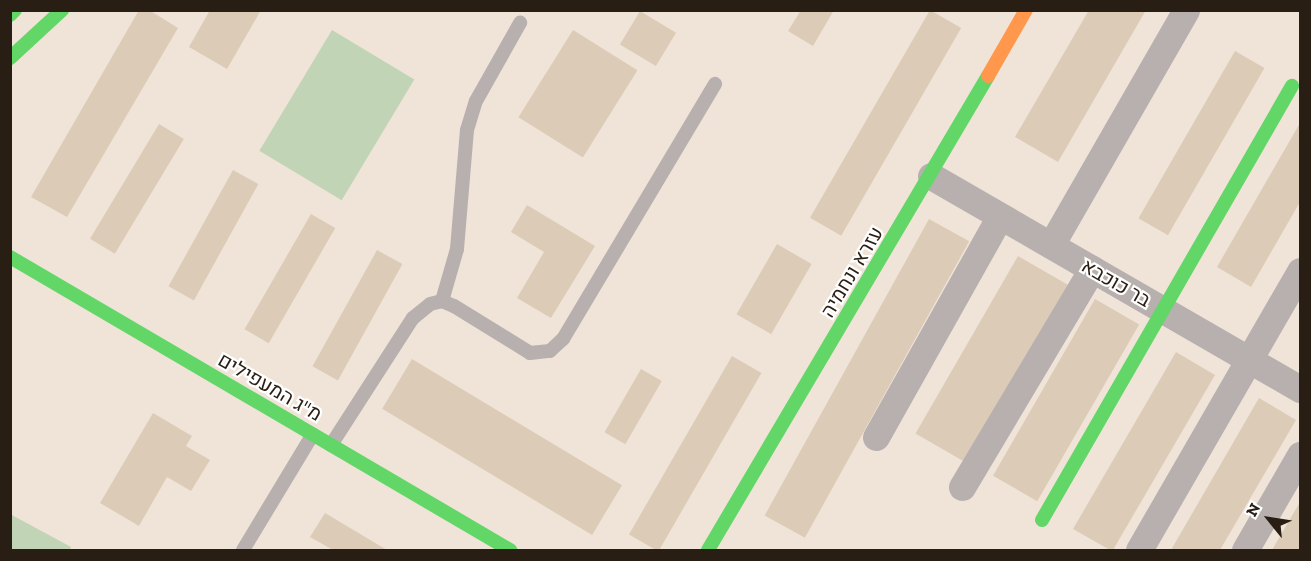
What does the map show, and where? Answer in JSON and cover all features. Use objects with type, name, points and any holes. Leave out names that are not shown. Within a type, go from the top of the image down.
[{"type":"street","points":[[10,15],[15,10]]},
{"type":"street","points":[[10,58],[62,10]]},
{"type":"street","name":"עזרא ונחמיה","points":[[708,550],[931,176],[1026,10]]},
{"type":"street","points":[[1051,245],[1186,10]]},
{"type":"street","points":[[1042,520],[1292,86]]},
{"type":"street","name":"בר כוכבא","points":[[931,176],[1300,389]]},
{"type":"street","points":[[876,437],[1000,216]]},
{"type":"street","name":"מ\"ג המעפילים","points":[[10,258],[510,550]]},
{"type":"street","points":[[962,487],[1092,269]]},
{"type":"street","points":[[1139,550],[1251,360],[1300,271]]},
{"type":"street","points":[[1245,550],[1300,455]]},
{"type":"lane","points":[[442,301],[457,249],[467,130],[476,101],[520,22]]},
{"type":"lane","points":[[331,446],[413,318],[430,303],[442,301],[531,353],[550,351],[562,339],[715,84]]},
{"type":"lane","points":[[243,550],[313,435]]},
{"type":"green space","points":[[332,30],[414,79],[342,200],[259,151]]},
{"type":"green space","points":[[10,514],[71,547],[70,550],[11,550]]},
{"type":"building","points":[[139,10],[149,10],[178,28],[67,217],[31,197]]},
{"type":"building","points":[[210,10],[261,10],[227,69],[189,47]]},
{"type":"building","points":[[801,10],[834,10],[813,46],[788,31]]},
{"type":"building","points":[[930,10],[961,28],[841,236],[810,218]]},
{"type":"building","points":[[1089,10],[1146,10],[1058,162],[1015,137]]},
{"type":"building","points":[[640,11],[676,33],[656,66],[620,44]]},
{"type":"building","points":[[573,30],[637,70],[583,158],[518,117]]},
{"type":"building","points":[[1235,51],[1264,68],[1168,235],[1138,218]]},
{"type":"building","points":[[1300,123],[1300,202],[1251,287],[1217,267]]},
{"type":"building","points":[[159,124],[184,139],[115,254],[90,239]]},
{"type":"building","points":[[233,170],[258,184],[194,300],[169,286]]},
{"type":"building","points":[[527,205],[595,246],[551,318],[517,298],[544,252],[511,232]]},
{"type":"building","points":[[311,214],[335,228],[269,343],[245,329]]},
{"type":"building","points":[[929,219],[969,241],[805,538],[765,515]]},
{"type":"building","points":[[777,244],[812,264],[771,334],[736,314]]},
{"type":"building","points":[[377,250],[402,264],[338,380],[313,366]]},
{"type":"building","points":[[1018,256],[1068,285],[966,463],[916,434]]},
{"type":"building","points":[[1095,299],[1139,324],[1037,501],[993,476]]},
{"type":"building","points":[[1176,352],[1215,375],[1113,550],[1110,550],[1073,529]]},
{"type":"building","points":[[732,356],[761,373],[659,550],[629,534]]},
{"type":"building","points":[[412,359],[622,485],[592,535],[382,409]]},
{"type":"building","points":[[641,369],[662,381],[625,444],[604,432]]},
{"type":"building","points":[[1259,398],[1296,420],[1220,550],[1171,550]]},
{"type":"building","points":[[153,413],[192,436],[186,446],[210,460],[191,491],[167,477],[139,526],[100,503]]},
{"type":"building","points":[[1300,502],[1300,550],[1272,550]]},
{"type":"building","points":[[325,513],[387,550],[333,550],[310,537]]},
{"type":"traffic: fast","points":[[10,15],[15,10]]},
{"type":"traffic: fast","points":[[10,58],[62,10]]},
{"type":"traffic: fast","points":[[708,550],[988,76]]},
{"type":"traffic: fast","points":[[1042,520],[1292,86]]},
{"type":"traffic: fast","points":[[10,257],[510,550]]},
{"type":"traffic: slow","points":[[988,76],[1026,10]]}]
